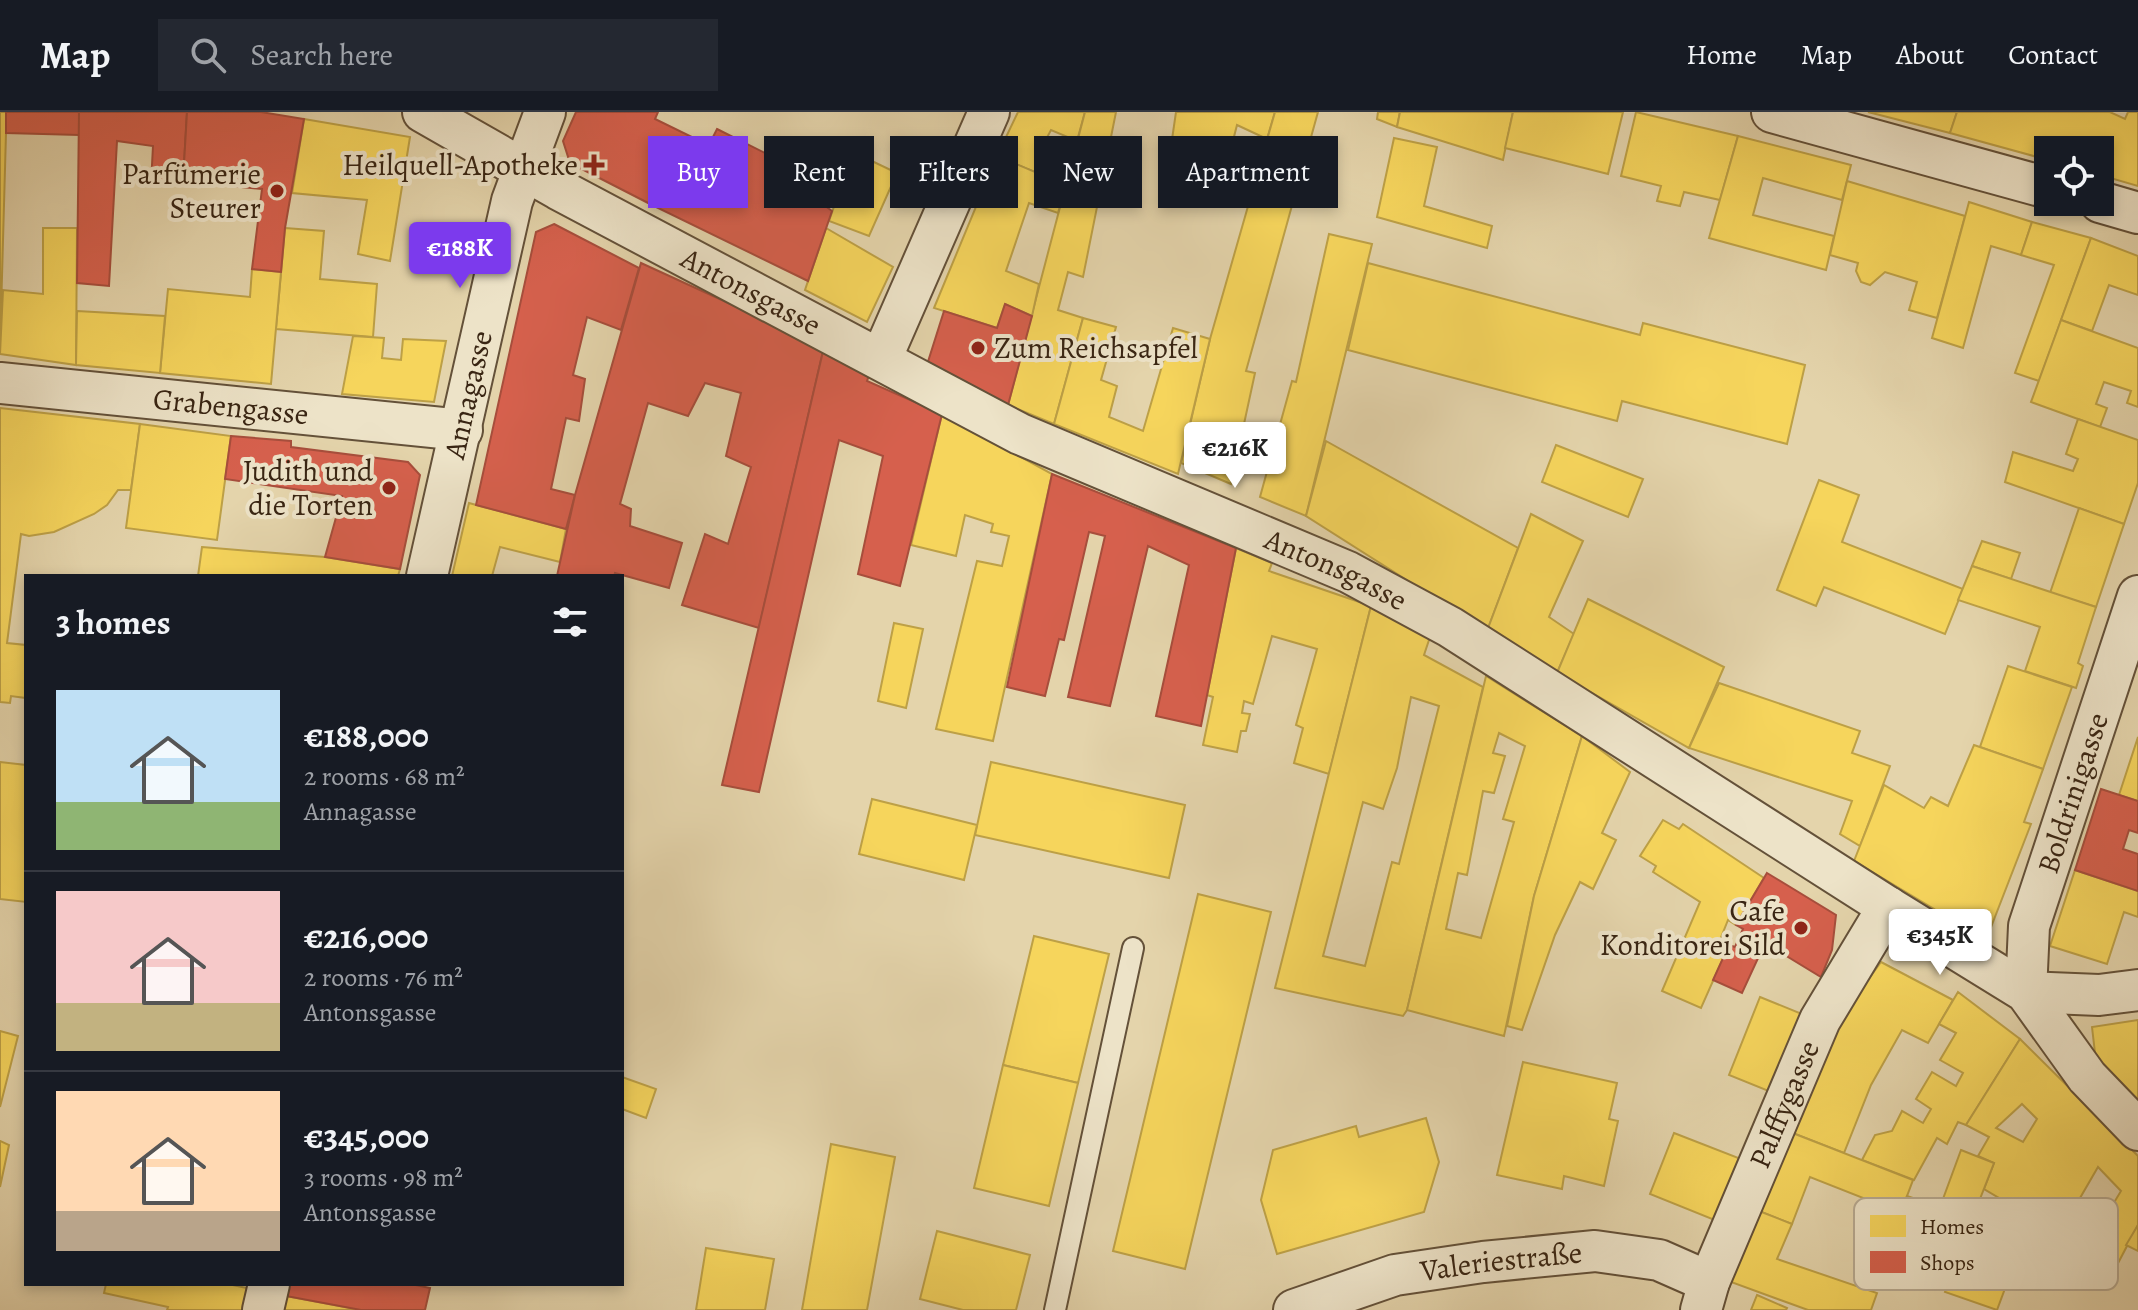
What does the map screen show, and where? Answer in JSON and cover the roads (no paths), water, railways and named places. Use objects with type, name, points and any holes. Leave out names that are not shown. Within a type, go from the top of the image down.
[{"type":"street","name":"Antonsgasse","points":[[423,112],[1020,434],[1348,572],[1450,627],[2026,992]]},
{"type":"street","name":"Annagasse","points":[[427,574],[512,201],[545,112]]},
{"type":"street","points":[[881,359],[989,112]]},
{"type":"street","points":[[1772,112],[1821,119],[2034,184]]},
{"type":"street","points":[[2114,206],[2138,213]]},
{"type":"street","name":"Grabengasse","points":[[0,383],[462,430]]},
{"type":"street","name":"Boldrinigasse","points":[[2026,992],[2029,926],[2138,596]]},
{"type":"street","name":"Palffygasse","points":[[1705,1296],[1820,1020],[1888,907]]},
{"type":"street","points":[[2026,992],[2099,995],[2138,990]]},
{"type":"street","points":[[2026,992],[2087,1077],[2138,1130]]},
{"type":"street","name":"Valeriestraße","points":[[1294,1310],[1395,1275],[1483,1262],[1595,1251],[1659,1260],[1705,1296]]},
{"type":"street","points":[[263,1310],[269,1286]]},
{"type":"lane","points":[[1055,1310],[1133,948]]},
{"type":"place","name":"Heilquell-Apotheke","points":[[594,165]]},
{"type":"place","name":"Parfümerie Steurer","points":[[277,191]]},
{"type":"place","name":"Zum Reichsapfel","points":[[978,348]]},
{"type":"place","name":"Judith und die Torten","points":[[389,488]]},
{"type":"place","name":"Cafe Konditorei Sild","points":[[1801,928]]}]
